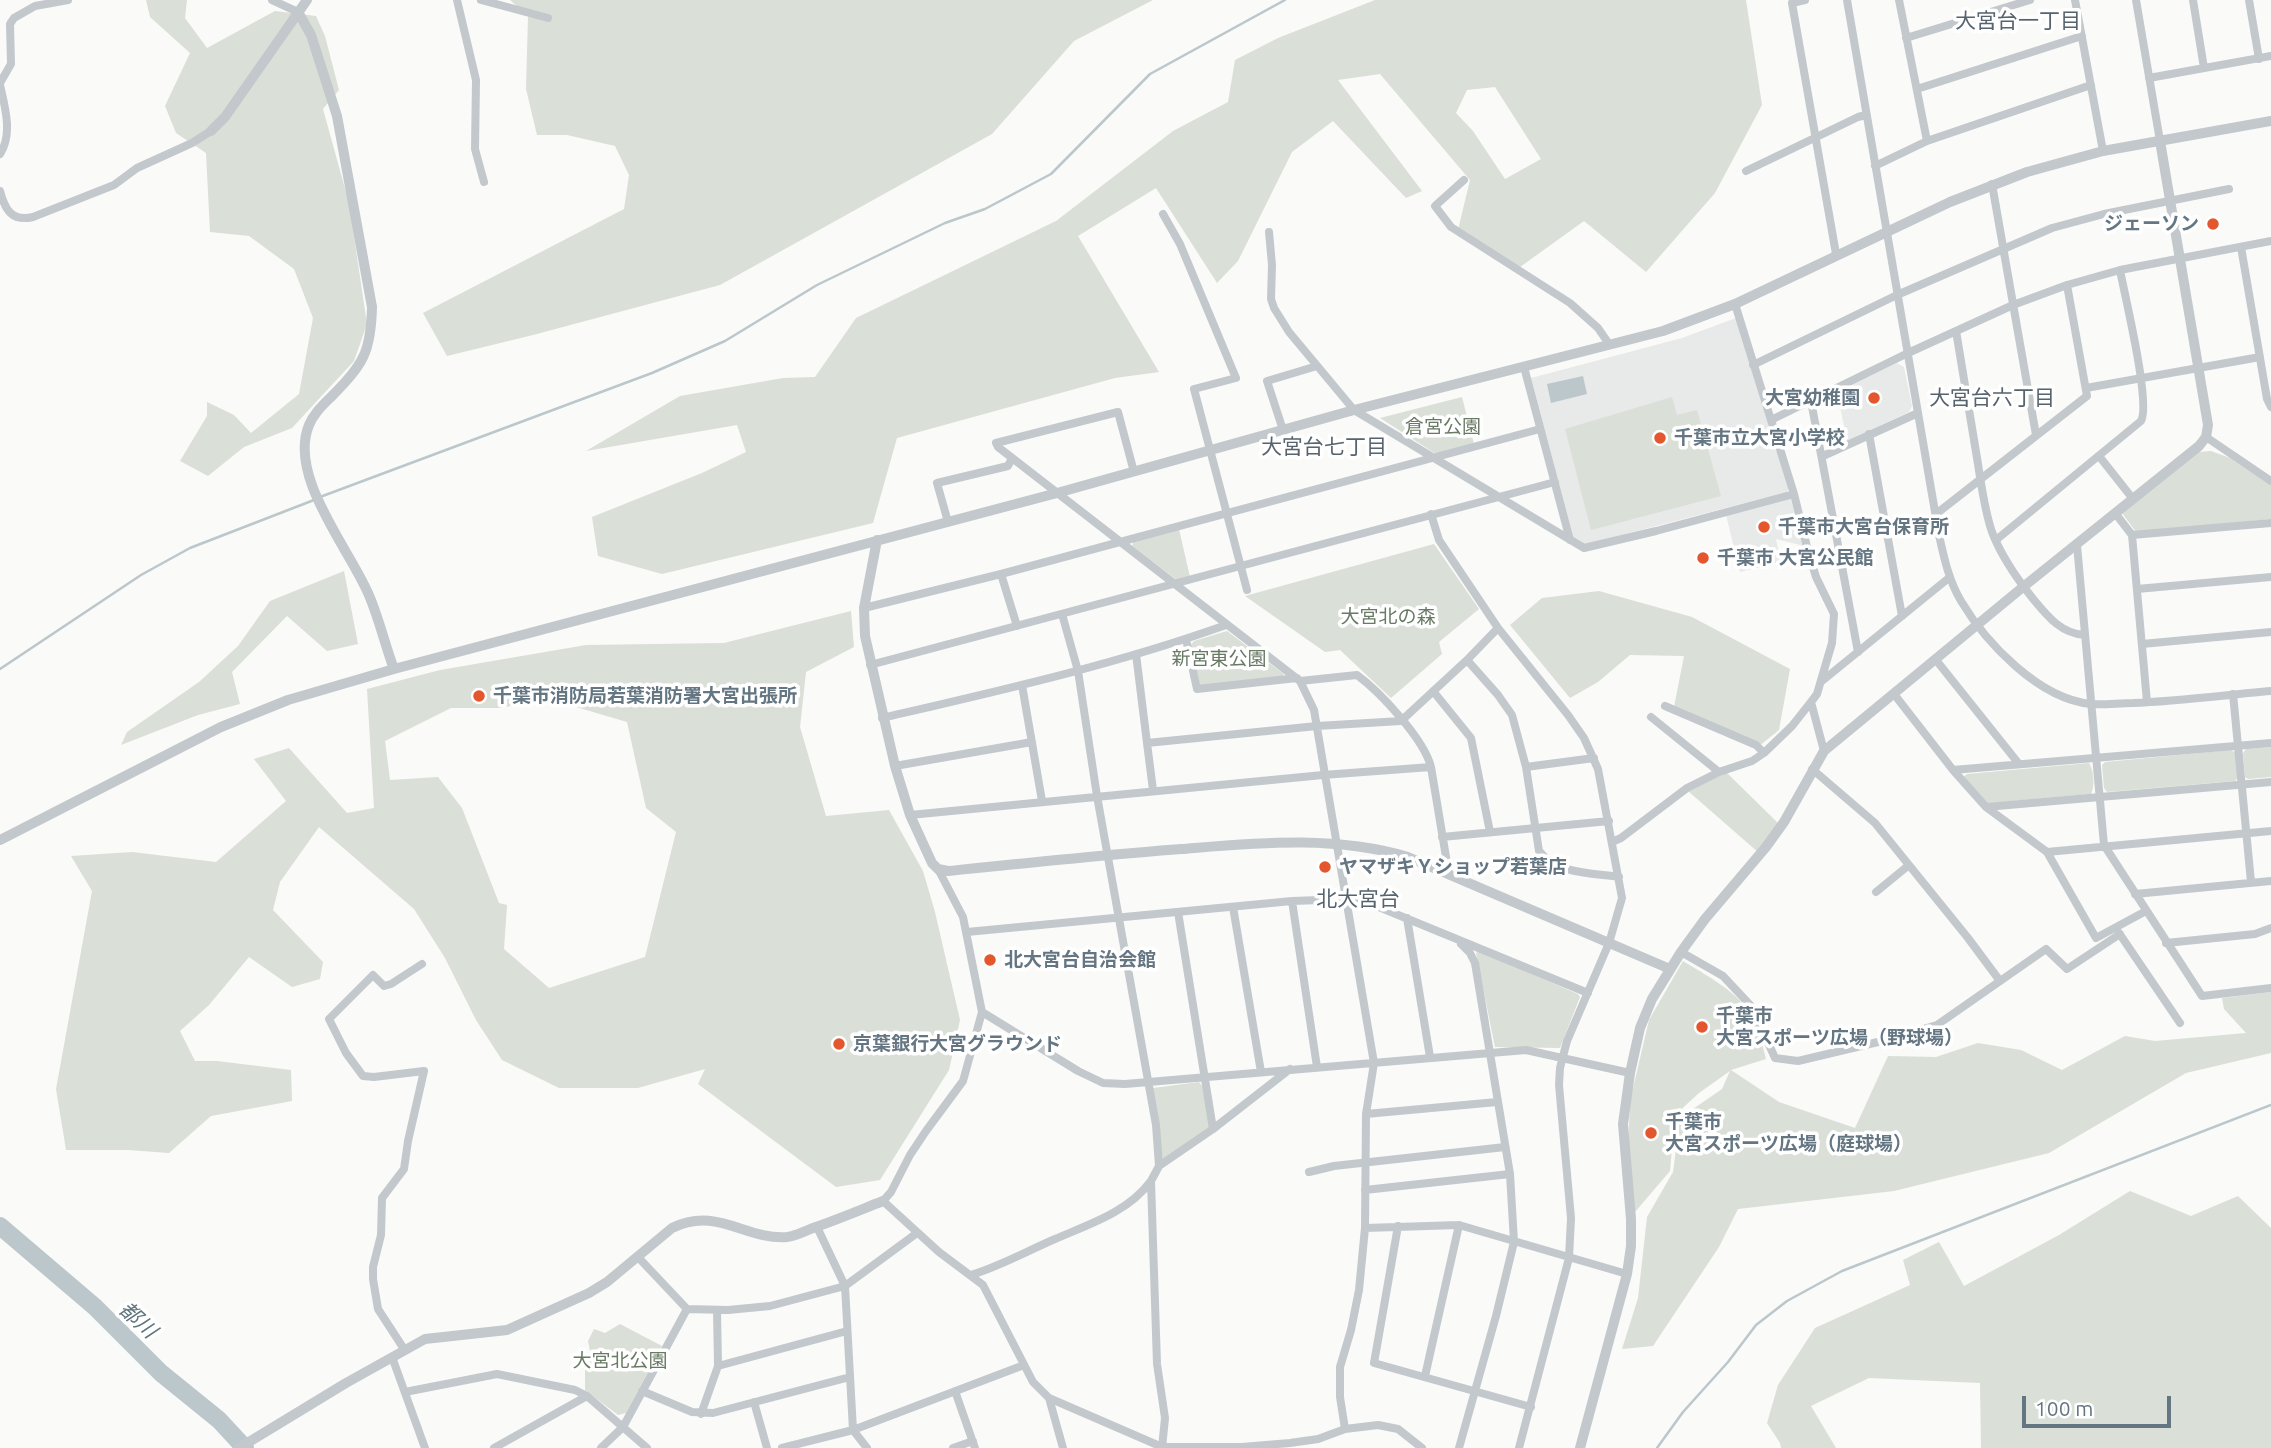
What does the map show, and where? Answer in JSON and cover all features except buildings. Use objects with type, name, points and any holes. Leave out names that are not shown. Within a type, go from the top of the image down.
[{"type":"street","points":[[0,154],[7,136],[0,84],[10,64],[10,24],[14,18],[35,6],[68,0]]},
{"type":"street","points":[[272,0],[298,12],[311,35],[337,116],[372,307],[369,340],[359,367],[315,412],[304,441],[304,457],[309,481],[369,595],[394,669]]},
{"type":"street","points":[[0,191],[5,207],[13,217],[33,218],[114,186],[137,168],[192,143],[211,131],[225,117],[307,0]]},
{"type":"street","points":[[457,0],[476,80],[475,149],[484,182]]},
{"type":"street","points":[[481,0],[548,18]]},
{"type":"street","points":[[1805,0],[1792,3],[1836,254]]},
{"type":"street","points":[[1846,0],[1936,514],[1950,577],[1961,601],[2006,657],[2033,679],[2060,695],[2092,704],[2271,691]]},
{"type":"street","points":[[1899,0],[1927,141]]},
{"type":"street","points":[[1906,38],[2030,0]]},
{"type":"street","points":[[2075,0],[2104,150]]},
{"type":"street","points":[[1580,1448],[1627,1274],[1631,1247],[1623,1124],[1630,1073],[1640,1028],[1652,999],[1681,952],[1784,822],[1824,751],[2199,446],[2206,437],[2208,425],[2200,368],[2136,0]]},
{"type":"street","points":[[2193,0],[2204,68]]},
{"type":"street","points":[[2249,0],[2259,58]]},
{"type":"street","points":[[1917,89],[2082,36]]},
{"type":"street","points":[[2150,78],[2271,56]]},
{"type":"street","points":[[1875,166],[1927,141],[2091,85]]},
{"type":"street","points":[[1746,171],[1867,115]]},
{"type":"street","points":[[0,840],[221,727],[288,701],[394,669],[1057,493],[1354,410],[1663,331],[1735,304],[1836,254],[1992,184],[2104,150],[2271,121]]},
{"type":"street","points":[[1464,180],[1435,206],[1451,227],[1570,303],[1598,328],[1608,344]]},
{"type":"street","points":[[1992,184],[2036,435]]},
{"type":"street","points":[[1753,365],[1897,296],[2052,228],[2104,214],[2229,189]]},
{"type":"street","points":[[1163,214],[1180,244],[1236,378],[1194,389],[1247,590]]},
{"type":"street","points":[[1269,232],[1271,299],[1274,308],[1289,332],[1354,410],[1584,548],[1794,494]]},
{"type":"street","points":[[1771,420],[2013,305],[2067,285],[2180,257],[2271,241]]},
{"type":"street","points":[[2241,247],[2267,399],[2271,407]]},
{"type":"street","points":[[1996,540],[2145,415],[2120,270]]},
{"type":"street","points":[[1936,514],[2087,396],[2067,285]]},
{"type":"street","points":[[1612,842],[1688,788],[1719,772],[1752,761],[1763,753],[1792,726],[1811,702],[1821,682],[1832,643],[1834,614],[1816,577],[1794,494],[1735,304]]},
{"type":"street","points":[[1956,331],[1991,530],[2009,568],[2054,622],[2065,630],[2085,635]]},
{"type":"street","points":[[2086,388],[2260,357]]},
{"type":"street","points":[[1283,430],[1268,381],[1317,366]]},
{"type":"street","points":[[1524,367],[1570,540]]},
{"type":"street","points":[[1811,401],[1858,652]]},
{"type":"street","points":[[1134,472],[1118,412],[996,443],[1299,680],[1309,697],[1317,726],[1338,844],[1374,1063],[1366,1114],[1365,1228],[1359,1290],[1340,1367],[1339,1397],[1345,1429]]},
{"type":"street","points":[[1823,456],[1919,413]]},
{"type":"street","points":[[864,608],[1002,574],[1540,429]]},
{"type":"street","points":[[1869,434],[1902,616]]},
{"type":"street","points":[[2206,437],[2271,481]]},
{"type":"street","points":[[2099,456],[2133,499]]},
{"type":"street","points":[[948,522],[937,483],[1008,466],[1012,458]]},
{"type":"street","points":[[870,665],[1555,482]]},
{"type":"street","points":[[2115,513],[2132,535],[2147,702]]},
{"type":"street","points":[[1432,514],[1439,540],[1498,628],[1568,715],[1594,758],[1609,821],[1622,898],[1609,943],[1562,1057],[1559,1086],[1571,1218],[1569,1258],[1519,1448]]},
{"type":"street","points":[[2132,535],[2271,523]]},
{"type":"street","points":[[239,1448],[425,1339],[463,1333],[489,1334],[517,1326],[598,1287],[672,1228],[690,1220],[704,1219],[787,1237],[883,1201],[891,1192],[910,1155],[963,1081],[982,1012],[963,917],[938,869],[932,863],[910,815],[870,665],[864,608],[877,540]]},
{"type":"street","points":[[2077,545],[2104,845],[2202,996],[2271,988]]},
{"type":"street","points":[[1002,574],[1017,626]]},
{"type":"street","points":[[1821,682],[1950,577]]},
{"type":"street","points":[[2137,589],[2271,577]]},
{"type":"street","points":[[1062,614],[1078,671],[1097,796],[1149,1082],[1159,1166]]},
{"type":"street","points":[[882,718],[1078,671],[1226,625]]},
{"type":"street","points":[[1147,743],[1317,726],[1401,721],[1498,628]]},
{"type":"street","points":[[2142,645],[2271,632]]},
{"type":"street","points":[[1186,639],[1197,689],[1357,675],[1374,688],[1427,755],[1449,875]]},
{"type":"street","points":[[1136,654],[1153,790]]},
{"type":"street","points":[[1467,660],[1512,715],[1526,766],[1539,851],[1546,861],[1557,866],[1619,877]]},
{"type":"street","points":[[1936,660],[2019,764]]},
{"type":"street","points":[[1022,685],[1042,801]]},
{"type":"street","points":[[1433,691],[1471,738],[1490,832]]},
{"type":"street","points":[[1894,694],[1953,770],[1986,807],[2047,852],[2096,938],[2118,931]]},
{"type":"street","points":[[2233,694],[2250,883]]},
{"type":"street","points":[[1811,702],[1824,751]]},
{"type":"street","points":[[1665,706],[1756,745],[1763,753]]},
{"type":"street","points":[[1651,717],[1719,772]]},
{"type":"street","points":[[895,766],[1031,742]]},
{"type":"street","points":[[1953,770],[2096,760],[2271,743]]},
{"type":"street","points":[[1526,766],[1594,758]]},
{"type":"street","points":[[910,815],[1153,790],[1431,767]]},
{"type":"street","points":[[1812,769],[1875,823],[2000,981]]},
{"type":"street","points":[[1986,807],[2271,782]]},
{"type":"street","points":[[1443,837],[1609,821]]},
{"type":"street","points":[[2047,852],[2271,831]]},
{"type":"street","points":[[938,869],[948,872],[1109,855],[1273,842],[1338,844],[1384,850],[1408,857],[1671,969]]},
{"type":"street","points":[[1876,892],[1909,865]]},
{"type":"street","points":[[2135,894],[2271,881]]},
{"type":"street","points":[[967,932],[1292,901],[1369,903],[1588,993]]},
{"type":"street","points":[[1292,901],[1317,1066]]},
{"type":"street","points":[[1233,906],[1261,1072]]},
{"type":"street","points":[[1681,952],[1723,976],[1752,1007],[1775,1058],[1798,1061],[1878,1042],[1937,1024],[2046,948],[2067,969],[2146,911]]},
{"type":"street","points":[[1178,912],[1213,1129]]},
{"type":"street","points":[[1408,918],[1430,1057]]},
{"type":"street","points":[[2166,943],[2255,934],[2271,928]]},
{"type":"street","points":[[2118,931],[2180,1023]]},
{"type":"street","points":[[1457,940],[1475,962],[1510,1174],[1514,1242],[1460,1448]]},
{"type":"street","points":[[404,1349],[379,1309],[373,1267],[381,1234],[382,1198],[404,1169],[424,1070],[363,1076],[346,1053],[329,1019],[373,975],[384,986],[422,964]]},
{"type":"street","points":[[982,1012],[1078,1071],[1104,1083],[1149,1082],[1317,1066],[1526,1051],[1630,1073]]},
{"type":"street","points":[[971,1275],[996,1267],[1092,1224],[1139,1197],[1159,1166],[1213,1129],[1290,1069]]},
{"type":"street","points":[[1366,1114],[1497,1102]]},
{"type":"street","points":[[1308,1172],[1334,1166],[1505,1147]]},
{"type":"street","points":[[1366,1190],[1510,1174]]},
{"type":"street","points":[[1151,1181],[1157,1364],[1165,1418],[1162,1448]]},
{"type":"street","points":[[883,1201],[917,1233],[983,1285],[1033,1382],[1049,1398],[1162,1448],[1242,1447],[1290,1443],[1345,1429],[1378,1425],[1398,1429],[1422,1448]]},
{"type":"street","points":[[1365,1228],[1458,1225],[1627,1274]]},
{"type":"street","points":[[1425,1376],[1458,1225]]},
{"type":"street","points":[[1398,1226],[1374,1363],[1531,1407]]},
{"type":"street","points":[[817,1227],[845,1286],[853,1430],[867,1448]]},
{"type":"street","points":[[637,1256],[687,1309],[770,1306],[845,1286],[917,1233]]},
{"type":"street","points":[[601,1448],[623,1427],[687,1309]]},
{"type":"street","points":[[701,1414],[718,1366],[717,1310]]},
{"type":"street","points":[[718,1366],[847,1331]]},
{"type":"street","points":[[392,1357],[425,1448]]},
{"type":"street","points":[[782,1448],[853,1430],[1024,1365]]},
{"type":"street","points":[[405,1392],[497,1374],[575,1390],[587,1396],[647,1448]]},
{"type":"street","points":[[642,1391],[701,1414],[850,1377]]},
{"type":"street","points":[[953,1448],[974,1445],[955,1391]]},
{"type":"street","points":[[495,1448],[587,1396]]},
{"type":"street","points":[[1049,1398],[1063,1448]]},
{"type":"street","points":[[754,1402],[767,1448]]},
{"type":"shaded area","name":"千葉市立大宮小学校","points":[[1736,318],[1789,487],[1787,492],[1583,545],[1574,540],[1531,378],[1682,338]]},
{"type":"shaded area","name":"大宮幼稚園","points":[[1897,363],[1904,367],[1912,406],[1909,412],[1847,441],[1837,391]]},
{"type":"shaded area","points":[[1583,376],[1587,394],[1551,403],[1547,384]]},
{"type":"shaded area","name":"千葉市大宮台保育所","points":[[1790,497],[1804,546],[1776,539],[1781,562],[1740,572],[1726,515]]},
{"type":"green space","points":[[146,0],[187,0],[185,18],[207,48],[275,11],[316,16],[325,36],[339,90],[323,109],[349,203],[367,324],[354,361],[292,428],[244,447],[208,476],[180,461],[207,416],[207,402],[234,415],[251,433],[299,394],[313,318],[294,269],[249,236],[210,232],[206,153],[176,133],[165,106],[190,53],[150,17]]},
{"type":"green space","points":[[510,0],[1153,0],[1074,41],[992,134],[720,285],[447,356],[423,313],[624,209],[629,175],[615,146],[567,135],[537,135],[526,89],[528,16]]},
{"type":"green space","points":[[1375,0],[1746,0],[1762,105],[1715,193],[1646,272],[1584,221],[1520,267],[1458,230],[1470,180],[1380,74],[1338,80],[1422,191],[1406,198],[1333,121],[1292,152],[1238,261],[1217,283],[1156,188],[1078,236],[1159,372],[1115,378],[897,438],[873,523],[662,574],[598,556],[592,517],[702,473],[746,452],[737,425],[586,451],[680,396],[783,378],[815,377],[856,318],[1056,221],[1173,131],[1228,102],[1235,60],[1278,38]],"holes":[[[1495,87],[1541,159],[1505,179],[1473,131],[1456,113],[1467,90]]]},
{"type":"green space","name":"倉宮公園","points":[[1462,397],[1474,444],[1436,454],[1380,418]]},
{"type":"green space","points":[[1672,397],[1677,415],[1697,410],[1721,496],[1591,530],[1565,429]]},
{"type":"green space","points":[[2211,451],[2230,458],[2271,485],[2271,519],[2136,532],[2122,513],[2198,452]]},
{"type":"green space","points":[[1179,529],[1190,577],[1177,580],[1132,546],[1134,541]]},
{"type":"green space","name":"大宮北の森","points":[[1434,544],[1479,609],[1439,642],[1442,654],[1391,698],[1340,650],[1325,652],[1245,596]]},
{"type":"green space","points":[[344,571],[358,644],[327,651],[287,616],[232,672],[240,704],[198,715],[121,745],[127,732],[199,682],[238,646],[270,601]]},
{"type":"green space","points":[[1599,591],[1692,617],[1790,669],[1779,730],[1758,747],[1674,707],[1684,656],[1630,655],[1598,682],[1570,698],[1510,625],[1542,598]]},
{"type":"green space","points":[[851,611],[854,647],[806,672],[800,727],[826,816],[889,810],[923,871],[960,1020],[949,1070],[880,1180],[836,1187],[698,1084],[705,1069],[638,1088],[559,1088],[502,1060],[476,1020],[445,958],[414,909],[319,827],[280,882],[273,910],[323,962],[320,979],[292,987],[249,957],[209,1005],[180,1031],[195,1061],[291,1070],[292,1101],[211,1116],[169,1153],[66,1150],[56,1089],[92,891],[71,856],[132,852],[216,862],[286,801],[254,759],[289,748],[347,813],[374,808],[367,689],[440,670],[586,645],[724,643]],"holes":[[[549,699],[627,722],[646,808],[676,832],[645,957],[549,988],[504,949],[507,905],[499,903],[462,808],[438,777],[390,780],[385,741],[451,708],[500,708]]]},
{"type":"green space","name":"新宮東公園","points":[[1227,631],[1284,674],[1282,677],[1200,686],[1191,645],[1194,641]]},
{"type":"green space","points":[[2271,747],[2271,777],[2245,777],[2243,753],[2246,749]]},
{"type":"green space","points":[[2231,750],[2236,753],[2239,777],[2235,781],[2107,792],[2104,788],[2102,765],[2105,762]]},
{"type":"green space","points":[[2089,763],[2093,778],[2091,794],[1989,803],[1983,802],[1962,778],[1967,774]]},
{"type":"green space","points":[[1726,772],[1779,824],[1759,853],[1688,791]]},
{"type":"green space","points":[[1479,951],[1578,994],[1580,997],[1560,1048],[1495,1047],[1476,953]]},
{"type":"green space","points":[[1683,961],[1736,997],[1755,1023],[1766,1059],[1731,1070],[1779,1102],[1855,1128],[1888,1056],[1936,1057],[1978,1043],[2021,1050],[2062,1070],[2125,1036],[2155,1041],[2246,1033],[2224,1009],[2222,998],[2271,992],[2271,1053],[2186,1073],[2049,1153],[1894,1191],[1738,1209],[1719,1247],[1653,1346],[1622,1349],[1638,1298],[1647,1217],[1673,1172],[1680,1118],[1722,1089],[1730,1071],[1699,1093],[1675,1115],[1670,1171],[1635,1212],[1628,1151],[1630,1101],[1649,1020]]},
{"type":"green space","points":[[1199,1082],[1210,1127],[1161,1163],[1153,1088]]},
{"type":"green space","points":[[2130,1191],[2191,1216],[2238,1196],[2271,1228],[2271,1448],[1981,1448],[1980,1383],[1869,1378],[1811,1406],[1836,1448],[1781,1448],[1767,1423],[1778,1385],[1815,1328],[1910,1285],[1903,1260],[1939,1242],[1964,1286],[2059,1235]]},
{"type":"green space","name":"大宮北公園","points":[[620,1324],[662,1346],[626,1413],[618,1415],[585,1390],[585,1363],[591,1356],[588,1341],[594,1329],[605,1333]]},
{"type":"waterway","points":[[320,497],[652,373],[725,341],[817,285],[945,223],[985,209],[1051,174],[1150,74],[1285,0]]},
{"type":"waterway","points":[[0,669],[141,575],[190,548],[314,500]]},
{"type":"waterway","points":[[1657,1448],[1683,1412],[1728,1362],[1756,1325],[1787,1301],[1842,1271],[2271,1105]]},
{"type":"waterway","name":"都川","points":[[0,1226],[95,1307],[161,1373],[219,1420],[245,1448]]},
{"type":"place","name":"ジェーソン","points":[[2213,224]]},
{"type":"place","name":"大宮幼稚園","points":[[1874,398]]},
{"type":"place","name":"千葉市立大宮小学校","points":[[1660,438]]},
{"type":"place","name":"千葉市大宮台保育所","points":[[1764,527]]},
{"type":"place","name":"千葉市 大宮公民館","points":[[1703,558]]},
{"type":"place","name":"千葉市消防局若葉消防署大宮出張所","points":[[479,696]]},
{"type":"place","name":"ヤマザキＹショップ若葉店","points":[[1325,867]]},
{"type":"place","name":"北大宮台自治会館","points":[[990,960]]},
{"type":"place","name":"千葉市 大宮スポーツ広場（野球場）","points":[[1702,1027]]},
{"type":"place","name":"京葉銀行大宮グラウンド","points":[[839,1044]]},
{"type":"place","name":"千葉市 大宮スポーツ広場（庭球場）","points":[[1651,1133]]},
{"type":"district","name":"大宮台一丁目","points":[[2018,21]]},
{"type":"district","name":"大宮台六丁目","points":[[1992,398]]},
{"type":"district","name":"大宮台七丁目","points":[[1324,447]]},
{"type":"district","name":"北大宮台","points":[[1358,899]]}]
